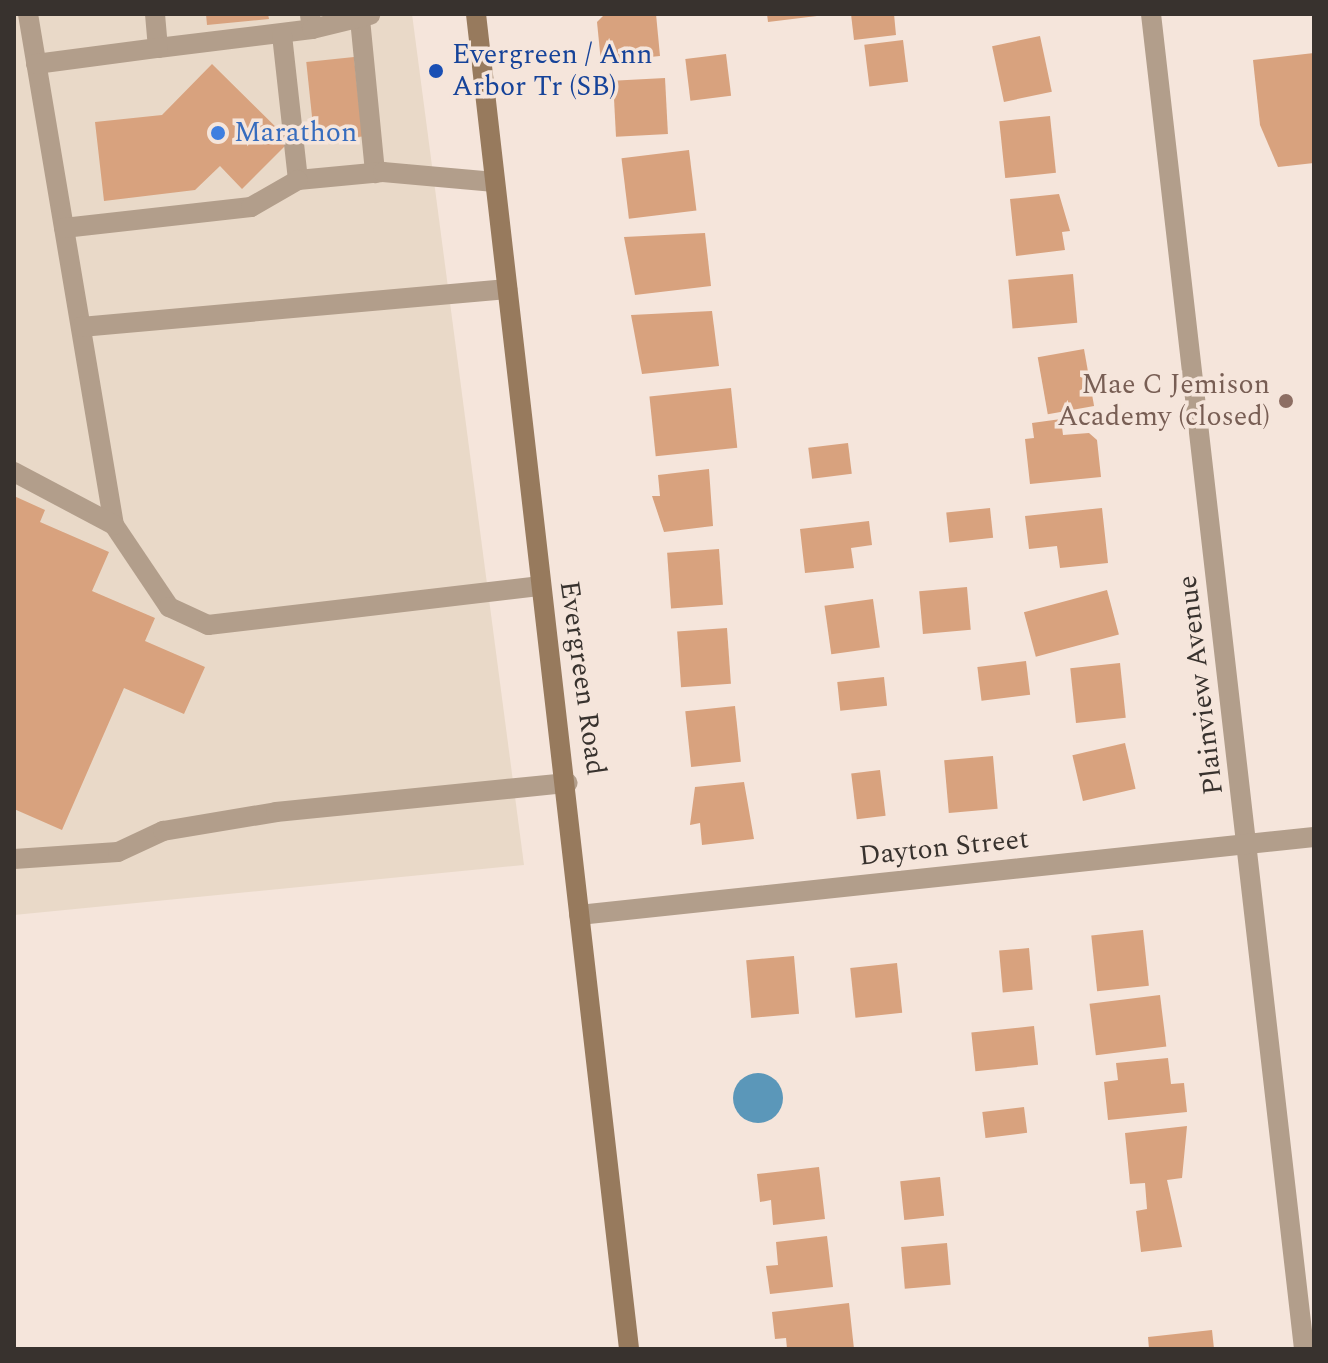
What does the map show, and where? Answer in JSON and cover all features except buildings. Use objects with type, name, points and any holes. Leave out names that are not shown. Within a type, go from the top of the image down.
[{"type":"street","points":[[28,14],[28,53],[64,228],[114,525],[169,607],[208,625],[541,586]]},
{"type":"street","points":[[155,14],[158,48]]},
{"type":"street","name":"Evergreen Road","points":[[476,14],[541,586],[568,783],[579,915],[629,1349]]},
{"type":"street","name":"Plainview Avenue","points":[[1151,14],[1304,1349]]},
{"type":"street","points":[[28,53],[158,48],[282,35],[311,22],[366,16],[375,173]]},
{"type":"street","points":[[282,35],[298,180]]},
{"type":"street","points":[[64,228],[251,207],[298,180],[375,173],[495,182]]},
{"type":"street","points":[[81,327],[507,289]]},
{"type":"street","points":[[14,472],[114,525]]},
{"type":"street","points":[[14,859],[118,852],[163,831],[276,812],[568,783]]},
{"type":"street","name":"Dayton Street","points":[[579,915],[1314,837]]},
{"type":"shaded area","points":[[14,14],[412,14],[524,865],[14,915]]},
{"type":"water","points":[[758,1073],[776,1080],[783,1098],[776,1116],[758,1123],[740,1116],[733,1098],[740,1080]]},
{"type":"place","name":"Evergreen / Ann Arbor Tr (SB)","points":[[436,71]]},
{"type":"place","name":"Marathon","points":[[218,133]]},
{"type":"place","name":"Mae C Jemison Academy (closed)","points":[[1286,401]]}]
